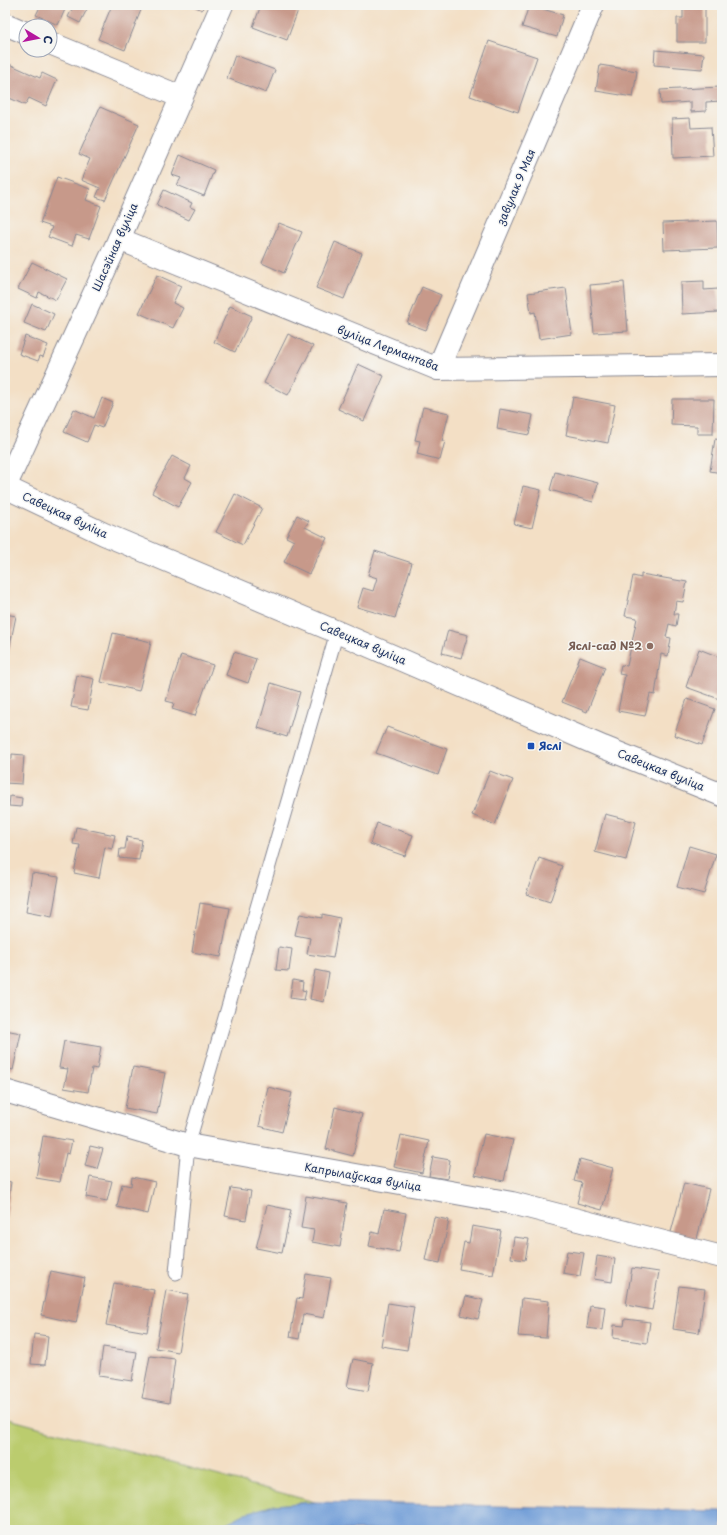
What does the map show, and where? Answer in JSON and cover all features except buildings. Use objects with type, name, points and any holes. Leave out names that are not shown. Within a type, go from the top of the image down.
[{"type":"street","name":"Шасэйная вуліца","points":[[5,488],[119,239],[222,5]]},
{"type":"street","name":"завулак 9 Мая","points":[[438,369],[593,5]]},
{"type":"street","points":[[5,24],[18,30]]},
{"type":"street","points":[[58,46],[181,97]]},
{"type":"street","name":"вуліца Лермантава","points":[[119,239],[438,369],[722,365]]},
{"type":"street","name":"Савецкая вуліца","points":[[5,488],[104,534],[337,632],[603,747],[722,795]]},
{"type":"street","name":"Капрылаўская вуліца","points":[[5,1091],[188,1145],[512,1204],[722,1257]]},
{"type":"lane","points":[[176,1273],[188,1145],[337,632]]},
{"type":"green space","points":[[5,1418],[315,1502],[274,1505],[221,1525],[213,1530],[5,1530]]},
{"type":"water","points":[[315,1502],[722,1511],[722,1530],[213,1530],[246,1513],[274,1505]]},
{"type":"place","name":"Яслі-сад №2","points":[[650,646]]},
{"type":"place","name":"Яслі","points":[[531,746]]}]
